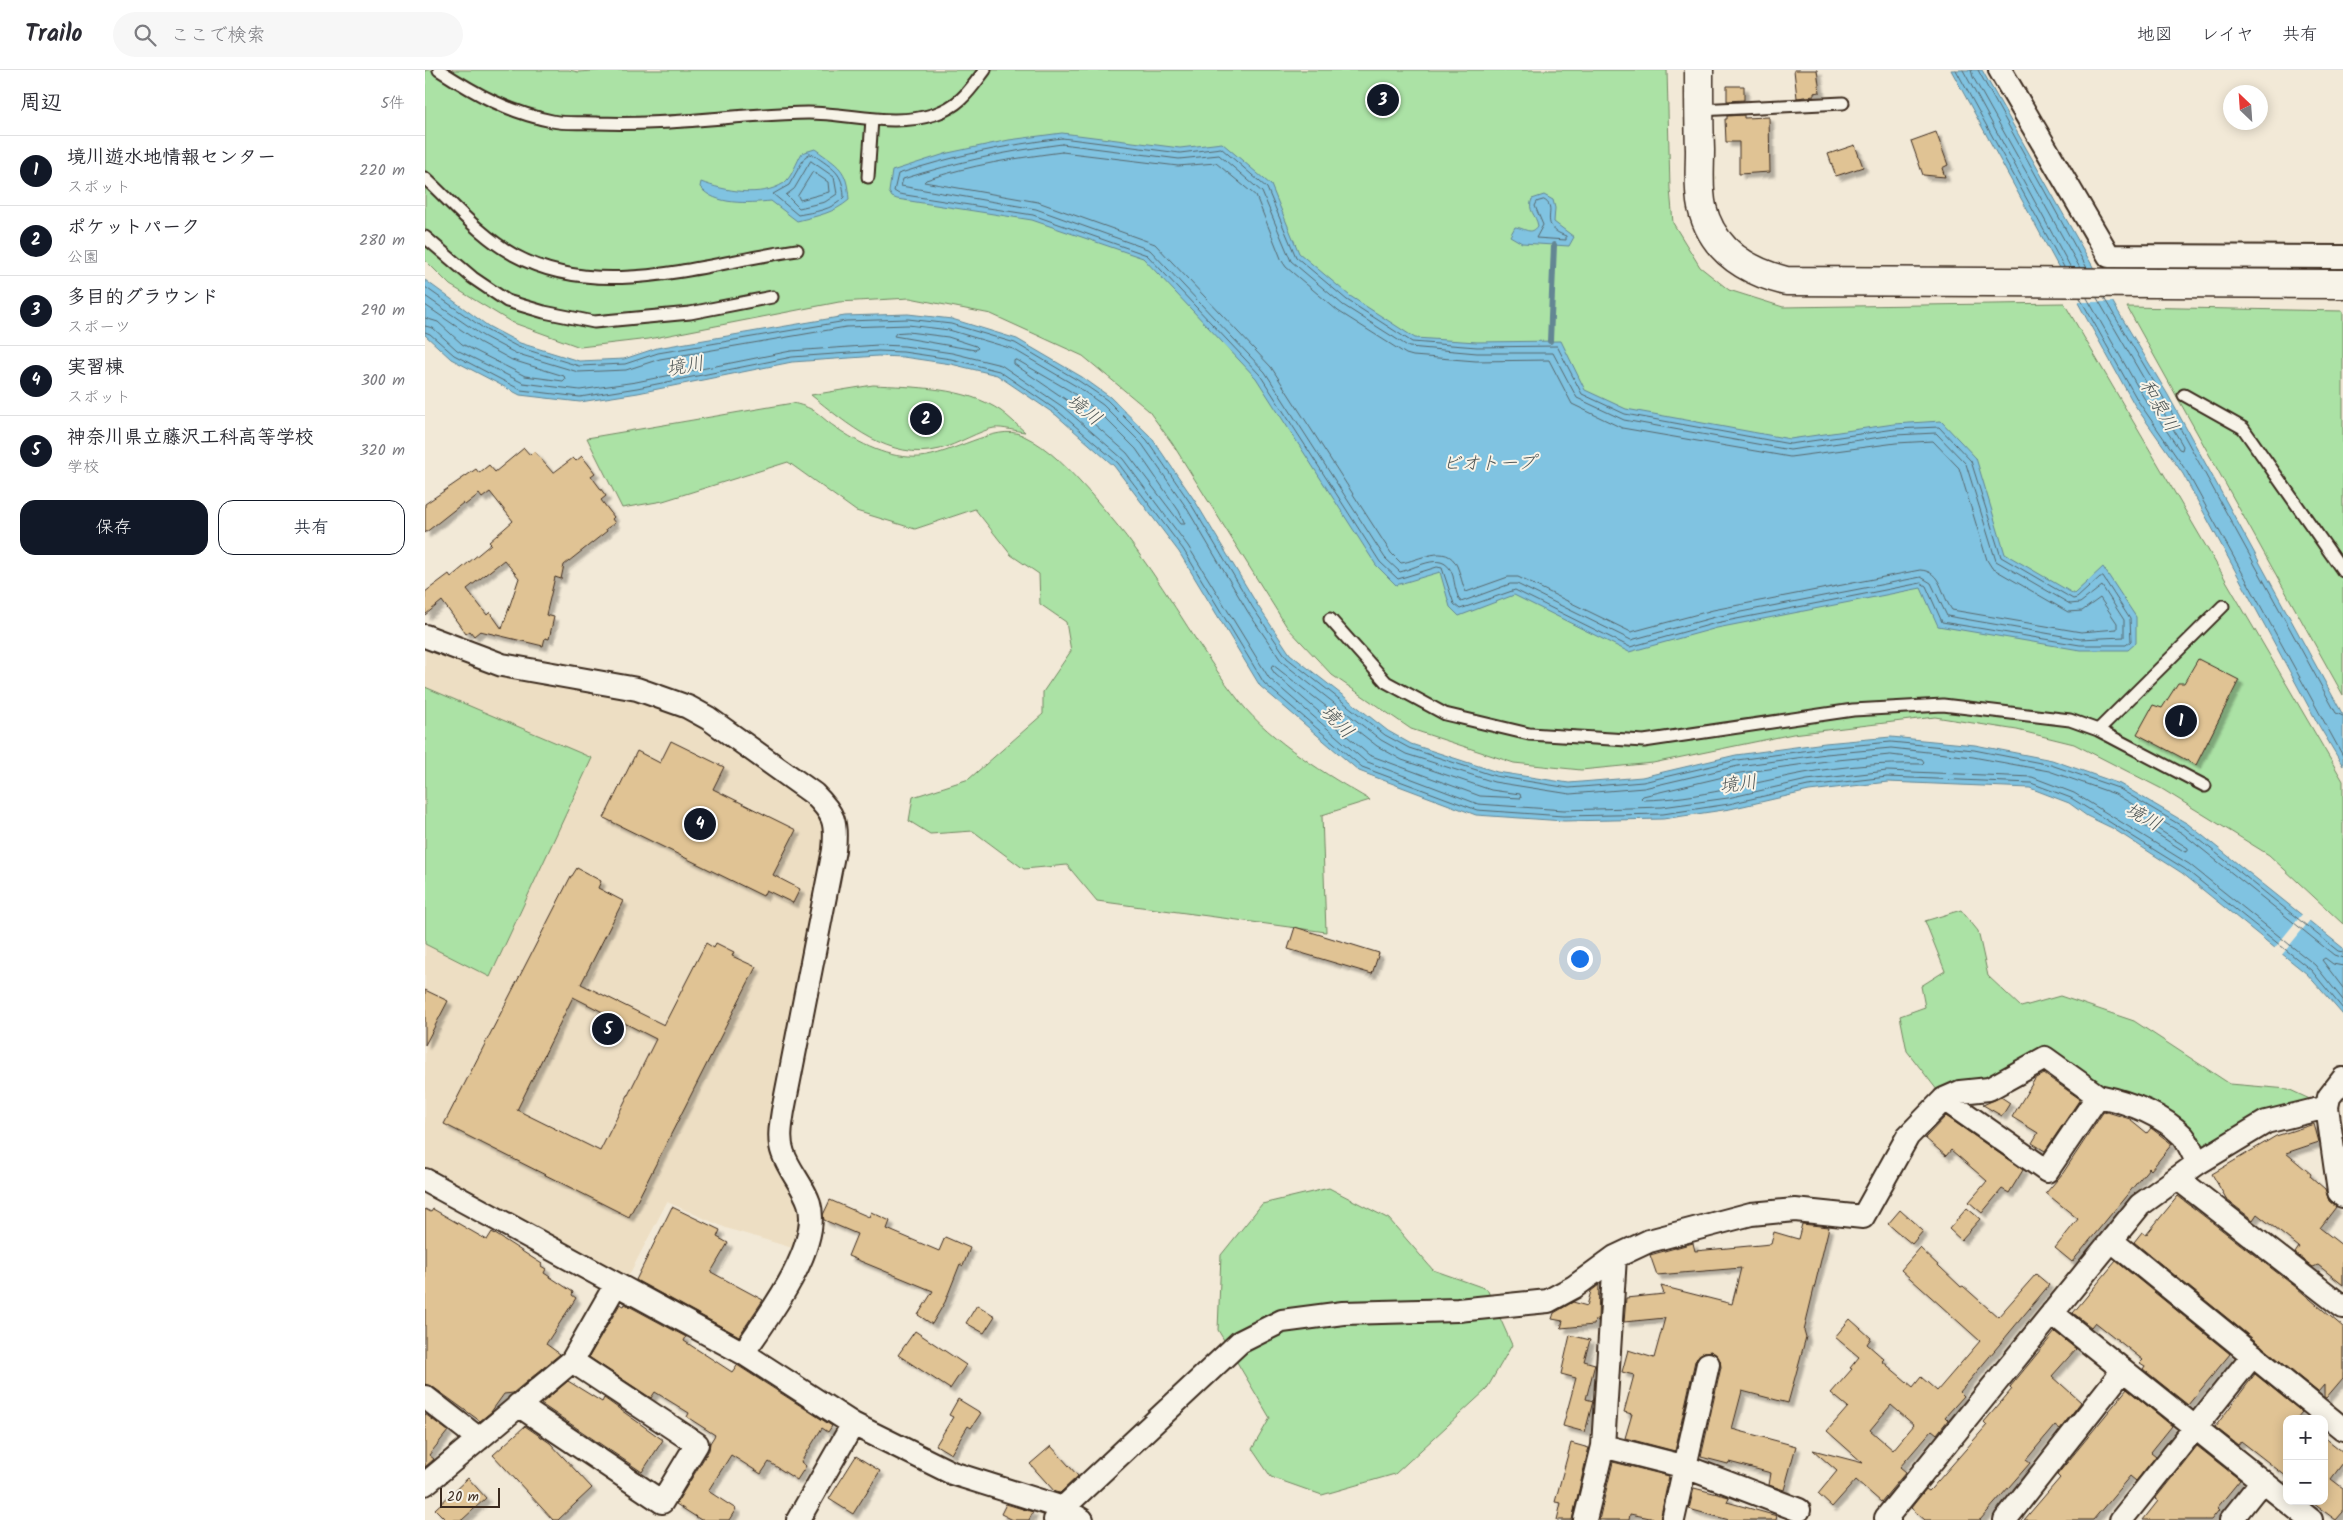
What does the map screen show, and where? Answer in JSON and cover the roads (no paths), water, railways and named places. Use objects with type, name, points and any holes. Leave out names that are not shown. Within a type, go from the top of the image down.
[{"type":"street","points":[[1699,70],[1699,180],[1702,208],[1713,234],[1722,247],[1753,271],[1786,281],[2343,284]]},
{"type":"street","points":[[2000,70],[2109,256],[2343,257]]},
{"type":"street","points":[[425,636],[502,665],[637,690],[688,707],[708,718],[814,794],[827,807],[834,819],[836,831],[834,850],[780,1134],[782,1151],[802,1186],[812,1217],[809,1235],[797,1268],[780,1300],[743,1353]]},
{"type":"street","points":[[425,1180],[743,1353],[853,1424],[952,1473],[1067,1516],[1240,1342],[1283,1321],[1343,1313],[1458,1310],[1548,1301],[1574,1287],[1615,1257],[1649,1241],[1751,1214],[1795,1210],[1863,1217],[1908,1136],[1944,1099],[1960,1092],[1989,1089],[2045,1058],[2098,1096],[2115,1099],[2160,1118],[2184,1137],[2198,1163]]},
{"type":"street","points":[[2343,1079],[2329,1097],[2327,1107],[2339,1192],[2343,1196]]},
{"type":"street","points":[[1944,1099],[2047,1171],[2098,1096]]},
{"type":"street","points":[[1889,1520],[1886,1518],[2140,1205],[2198,1163],[2266,1122],[2327,1107]]},
{"type":"street","points":[[2177,1178],[2343,1307]]},
{"type":"street","points":[[2112,1241],[2343,1429]]},
{"type":"street","points":[[1585,1520],[1603,1446],[1615,1257]]},
{"type":"street","points":[[425,1484],[572,1360],[617,1284]]},
{"type":"street","points":[[2052,1313],[2196,1426],[2283,1498]]},
{"type":"street","points":[[2121,1520],[2253,1355]]},
{"type":"street","points":[[519,1405],[661,1502],[697,1444],[572,1360]]},
{"type":"street","points":[[1673,1520],[1709,1364]]},
{"type":"street","points":[[2005,1520],[2123,1370]]},
{"type":"street","points":[[425,1397],[479,1439]]},
{"type":"street","points":[[798,1520],[853,1424]]},
{"type":"street","points":[[1603,1446],[1686,1467],[1799,1510]]},
{"type":"street","points":[[2231,1520],[2262,1481]]},
{"type":"street","points":[[2292,1505],[2311,1520]]},
{"type":"lane","points":[[439,70],[478,95],[512,110],[554,121],[628,124],[831,113],[890,122],[935,114],[959,102],[985,70]]},
{"type":"lane","points":[[1699,110],[1843,103]]},
{"type":"lane","points":[[869,177],[873,119]]},
{"type":"lane","points":[[425,178],[477,228],[513,255],[542,268],[575,276],[613,279],[643,277],[797,250]]},
{"type":"lane","points":[[425,237],[473,278],[507,301],[544,312],[593,322],[690,313],[772,297]]},
{"type":"lane","points":[[2184,395],[2243,428],[2343,571]]},
{"type":"lane","points":[[2098,730],[2223,606]]},
{"type":"lane","points":[[1330,619],[1386,682],[1445,714],[1529,734],[1644,740],[1853,710],[1943,705],[2070,720],[2098,730],[2205,786]]},
{"type":"water","name":"和泉川","points":[[1951,70],[1982,70],[2119,313],[2168,395],[2343,715],[2343,766],[2318,724],[2183,474],[2134,404]]},
{"type":"water","name":"ビオトープ","points":[[1062,133],[1180,148],[1222,143],[1271,185],[1299,253],[1350,296],[1415,338],[1477,342],[1561,341],[1585,390],[1626,409],[1790,439],[1894,424],[1941,421],[1976,458],[2005,554],[2074,594],[2103,567],[2136,617],[2136,643],[2128,650],[2080,650],[1938,626],[1921,588],[1717,628],[1629,652],[1514,595],[1459,616],[1450,607],[1440,572],[1396,585],[1376,565],[1256,378],[1143,258],[1032,220],[897,199],[892,197],[889,192],[892,171],[948,153],[1009,140]]},
{"type":"water","points":[[815,149],[840,169],[848,189],[849,200],[825,214],[797,221],[771,201],[733,202],[714,197],[700,187],[701,182],[743,192],[775,188],[787,180],[802,153]]},
{"type":"water","points":[[1544,195],[1553,200],[1555,208],[1554,222],[1574,237],[1569,246],[1522,243],[1510,236],[1515,227],[1533,231],[1538,226],[1531,210],[1531,203],[1532,199]]},
{"type":"water","name":"境川","points":[[425,280],[488,326],[520,343],[579,361],[624,359],[657,348],[845,316],[908,314],[952,319],[1017,339],[1082,377],[1110,397],[1151,437],[1195,501],[1258,606],[1290,654],[1388,731],[1411,744],[1497,772],[1569,783],[1642,777],[1736,755],[1825,743],[1891,737],[1975,745],[2052,760],[2120,784],[2188,824],[2343,948],[2343,1015],[2307,974],[2182,873],[2112,828],[2087,816],[2069,803],[2030,788],[1888,782],[1809,791],[1730,809],[1663,819],[1564,821],[1476,815],[1359,771],[1260,686],[1179,552],[1114,466],[1056,415],[997,375],[951,364],[903,357],[878,356],[792,362],[638,393],[580,402],[520,395],[451,359],[425,335]]},
{"type":"waterway","points":[[1550,341],[1554,245]]},
{"type":"place","name":"多目的グラウンド","points":[[1383,100]]},
{"type":"place","name":"ポケットパーク","points":[[926,419]]},
{"type":"place","name":"境川遊水地情報センター","points":[[2181,721]]},
{"type":"place","name":"実習棟","points":[[700,824]]},
{"type":"place","name":"神奈川県立藤沢工科高等学校","points":[[608,1029]]}]
